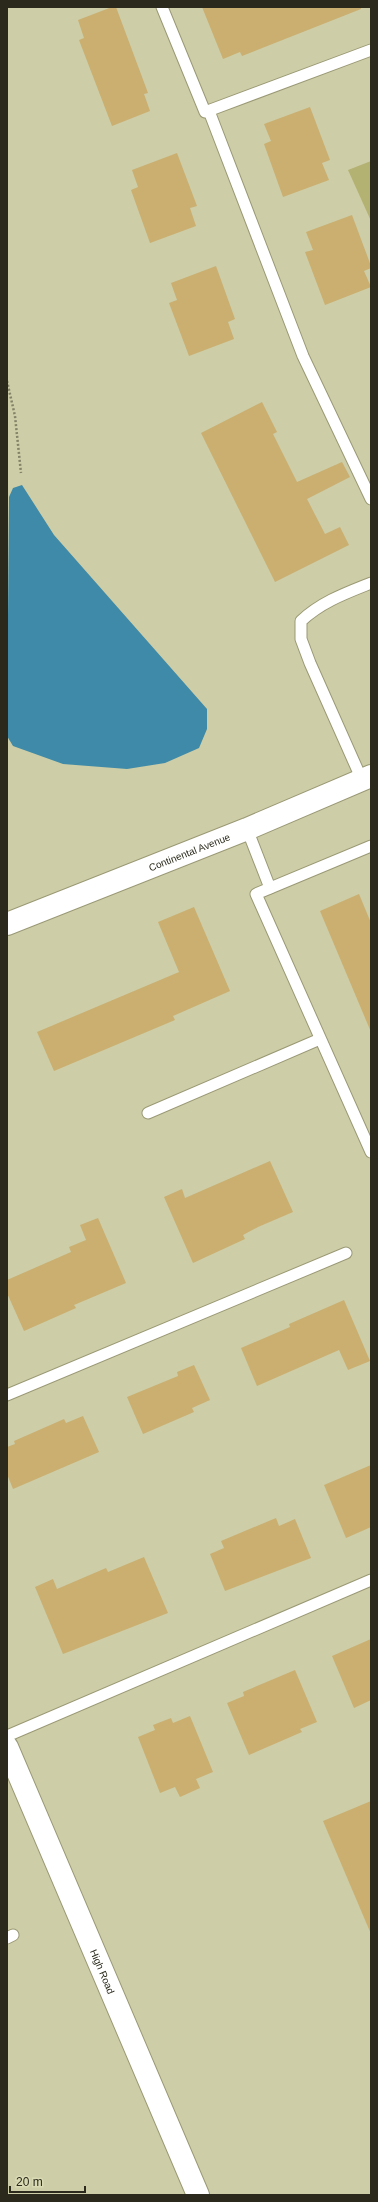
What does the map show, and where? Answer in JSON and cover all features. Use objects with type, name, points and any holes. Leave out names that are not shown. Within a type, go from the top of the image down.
[{"type":"street","name":"Continental Avenue","points":[[7,924],[247,828],[367,778]]},
{"type":"street","name":"High Road","points":[[7,1747],[198,2195]]},
{"type":"lane","points":[[162,7],[204,112],[371,50]]},
{"type":"lane","points":[[209,111],[303,356],[371,499]]},
{"type":"lane","points":[[367,778],[310,663],[301,639],[301,621],[314,609],[371,582]]},
{"type":"lane","points":[[247,828],[270,888]]},
{"type":"lane","points":[[371,846],[256,894],[371,1152]]},
{"type":"lane","points":[[148,1113],[320,1039]]},
{"type":"lane","points":[[7,1395],[346,1253]]},
{"type":"lane","points":[[7,1736],[371,1580]]},
{"type":"path","points":[[7,381],[15,416],[20,473]]},
{"type":"shaded area","points":[[371,161],[371,221],[348,170]]},
{"type":"water","points":[[22,485],[54,535],[207,709],[207,729],[199,748],[165,763],[127,769],[63,764],[13,746],[7,736],[9,497],[13,488]]},
{"type":"building","points":[[112,7],[116,7],[148,93],[144,94],[150,111],[112,126],[79,40],[84,38],[78,20]]},
{"type":"building","points":[[202,7],[361,7],[361,9],[242,56],[240,52],[223,59]]},
{"type":"building","points":[[310,107],[330,160],[322,163],[329,180],[283,197],[264,144],[271,141],[264,124]]},
{"type":"building","points":[[177,153],[197,206],[190,208],[196,226],[150,243],[131,190],[138,187],[132,170]]},
{"type":"building","points":[[352,215],[371,266],[371,268],[364,271],[371,287],[325,305],[305,252],[313,250],[306,232]]},
{"type":"building","points":[[216,266],[235,319],[228,322],[234,339],[189,356],[169,303],[177,300],[171,283]]},
{"type":"building","points":[[262,402],[277,432],[273,434],[297,482],[342,462],[350,477],[307,499],[325,534],[340,527],[349,545],[275,582],[201,433]]},
{"type":"building","points":[[359,894],[371,923],[371,1032],[320,911]]},
{"type":"building","points":[[194,907],[230,991],[173,1016],[175,1020],[54,1071],[37,1032],[179,972],[158,922]]},
{"type":"building","points":[[270,1161],[293,1212],[258,1227],[243,1235],[245,1239],[193,1263],[164,1197],[182,1189],[185,1198]]},
{"type":"building","points":[[98,1218],[126,1283],[74,1305],[76,1308],[24,1331],[7,1293],[7,1280],[71,1252],[69,1247],[86,1240],[80,1225]]},
{"type":"building","points":[[344,1300],[370,1361],[348,1370],[339,1350],[257,1386],[241,1348],[290,1327],[289,1324]]},
{"type":"building","points":[[194,1365],[210,1400],[192,1408],[194,1412],[143,1434],[127,1397],[178,1376],[177,1372]]},
{"type":"building","points":[[83,1416],[99,1452],[13,1489],[7,1474],[7,1447],[15,1444],[14,1441],[64,1419],[66,1423]]},
{"type":"building","points":[[371,1465],[371,1527],[346,1538],[324,1485]]},
{"type":"building","points":[[276,1518],[279,1526],[295,1519],[311,1558],[225,1591],[210,1554],[224,1548],[221,1541]]},
{"type":"building","points":[[144,1557],[168,1613],[63,1654],[35,1587],[53,1579],[57,1589],[106,1568],[108,1572]]},
{"type":"building","points":[[371,1639],[371,1700],[354,1708],[332,1656]]},
{"type":"building","points":[[295,1670],[317,1722],[300,1729],[302,1732],[249,1755],[227,1703],[244,1696],[243,1692]]},
{"type":"building","points":[[190,1716],[213,1772],[196,1779],[200,1788],[180,1797],[175,1787],[160,1793],[138,1737],[155,1730],[153,1725],[171,1718],[173,1723]]},
{"type":"building","points":[[371,1801],[371,1934],[323,1821]]}]
